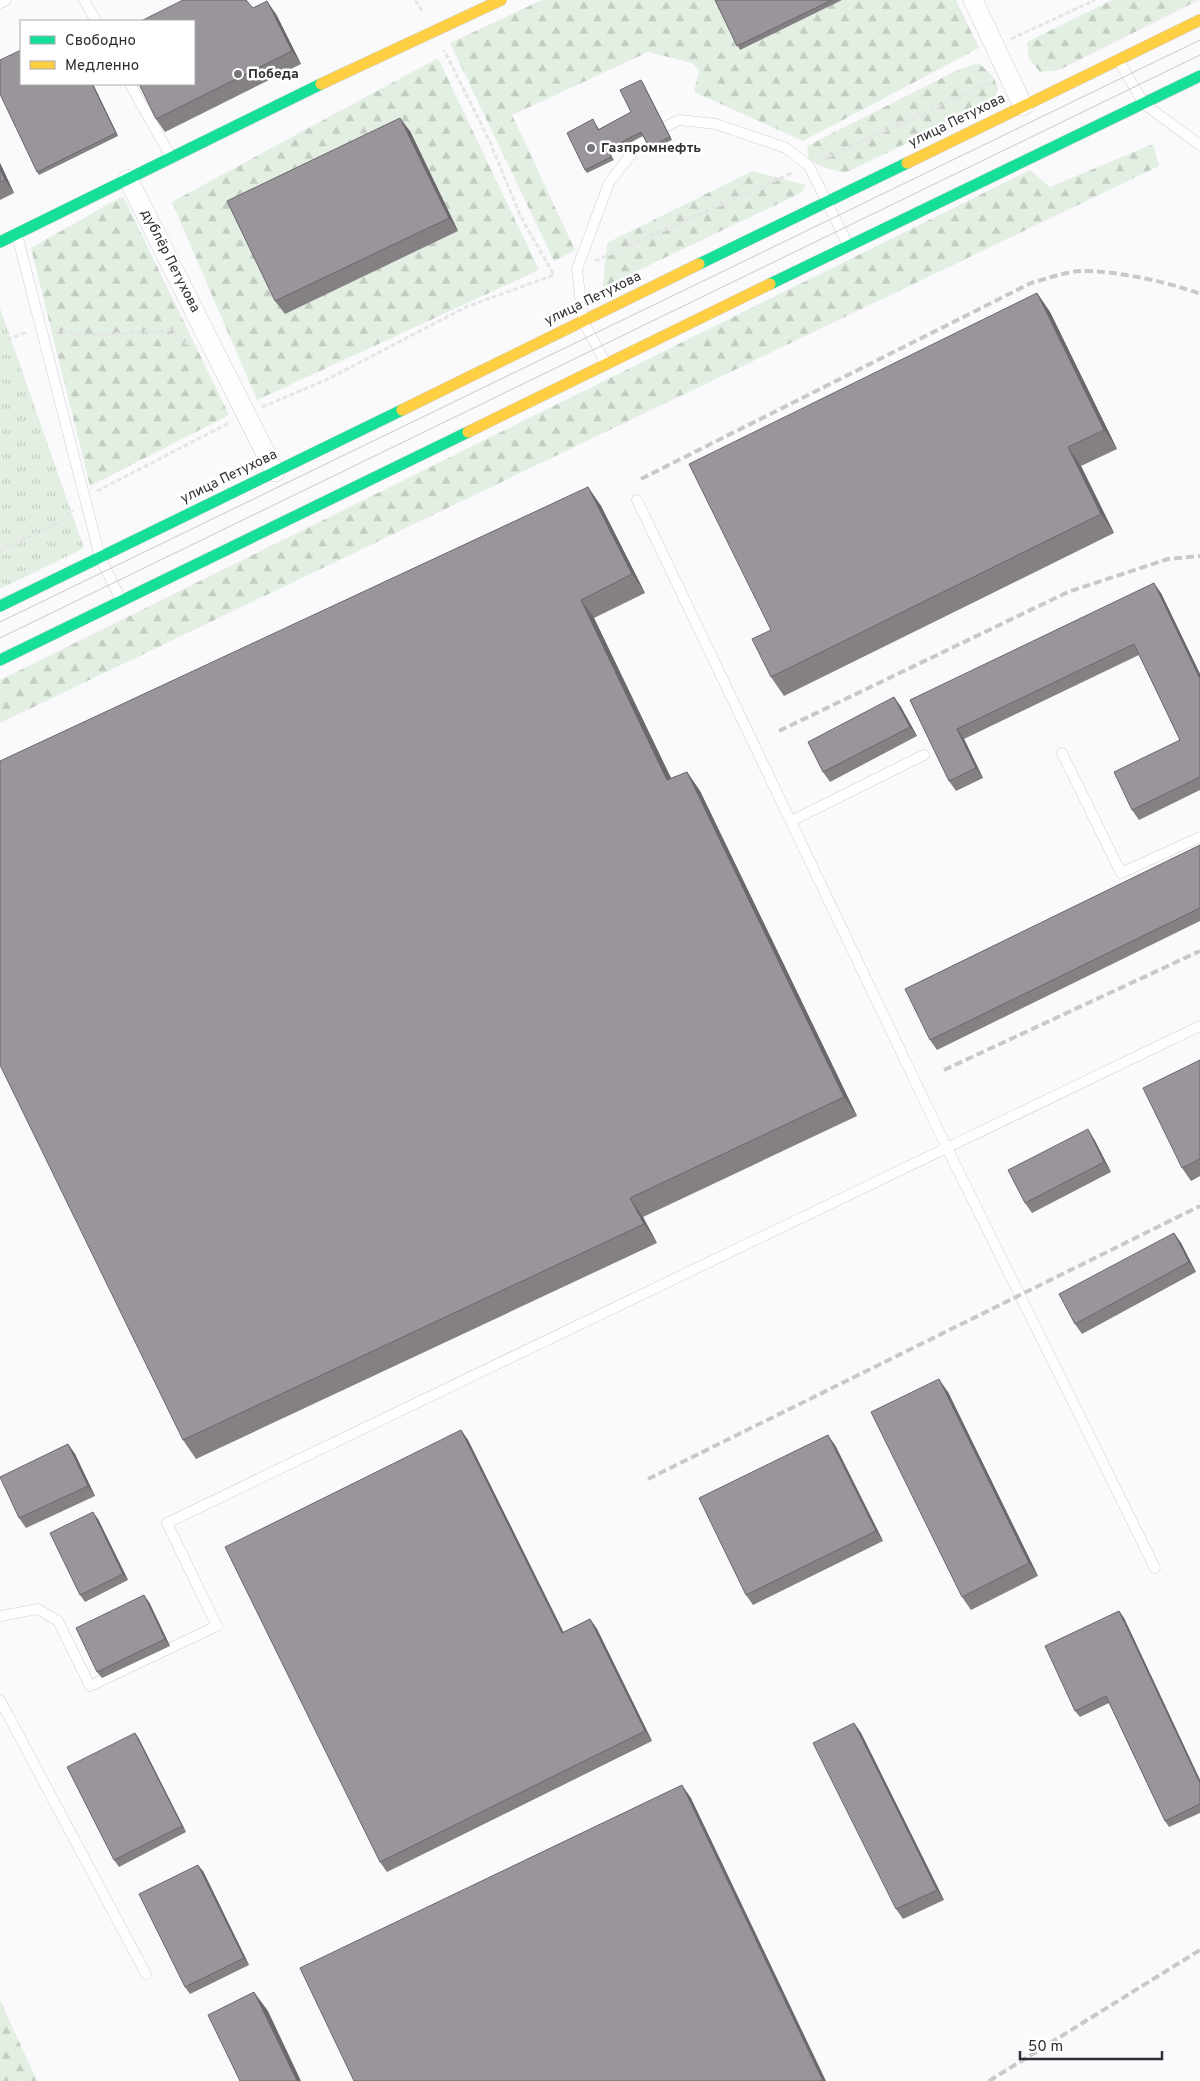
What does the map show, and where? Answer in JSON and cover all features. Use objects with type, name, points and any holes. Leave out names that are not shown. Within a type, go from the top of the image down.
[{"type":"main road","points":[[0,242],[302,93],[501,0]]},
{"type":"main road","name":"улица Петухова","points":[[0,606],[1200,20]]},
{"type":"main road","points":[[0,660],[1200,76]]},
{"type":"street","points":[[973,0],[1023,106]]},
{"type":"street","name":"дублёр Петухова","points":[[128,179],[275,472]]},
{"type":"lane","points":[[0,3],[6,0]]},
{"type":"lane","points":[[84,0],[95,20]]},
{"type":"lane","points":[[1118,60],[1144,104],[1200,145]]},
{"type":"lane","points":[[131,85],[172,158]]},
{"type":"lane","points":[[606,364],[583,321],[577,269],[608,184],[644,137],[679,120],[716,124],[786,148],[809,166],[848,246]]},
{"type":"lane","points":[[17,234],[100,557],[121,601]]},
{"type":"lane","points":[[637,500],[947,1148],[1155,1568]]},
{"type":"lane","points":[[1062,753],[1121,873],[1200,837]]},
{"type":"lane","points":[[791,821],[924,756]]},
{"type":"lane","points":[[0,1616],[38,1609],[58,1621],[90,1686],[216,1626],[167,1523],[1200,1026]]},
{"type":"lane","points":[[0,1700],[146,1974]]},
{"type":"path","points":[[415,0],[435,32],[490,142],[521,217],[554,275]]},
{"type":"path","points":[[995,46],[1095,0]]},
{"type":"path","points":[[0,551],[60,522],[85,497],[246,414],[326,380],[466,307],[554,275],[577,269],[809,166],[1008,74]]},
{"type":"path","points":[[7,340],[41,328],[84,336],[170,330],[191,347]]},
{"type":"green space","points":[[542,0],[956,0],[979,48],[803,141],[694,92],[699,70],[692,63],[648,52],[512,115],[575,250],[554,261],[450,43]]},
{"type":"green space","points":[[1112,0],[1199,0],[1059,70],[1040,72],[1029,59],[1027,42]]},
{"type":"green space","points":[[438,58],[539,270],[257,400],[172,202]]},
{"type":"green space","points":[[979,63],[994,78],[998,89],[994,101],[845,173],[822,167],[809,160],[807,146],[960,69]]},
{"type":"green space","points":[[1153,144],[1159,166],[0,723],[0,680],[1030,170],[1050,187]]},
{"type":"green space","points":[[752,171],[806,185],[801,193],[603,287],[607,243]]},
{"type":"green space","points":[[123,196],[229,415],[90,486],[31,248]]},
{"type":"green space","points":[[0,308],[84,548],[0,589]]},
{"type":"green space","points":[[0,2000],[37,2081],[0,2081]]},
{"type":"building","name":"Победа","points":[[183,0],[246,0],[253,8],[267,1],[292,51],[156,119],[139,85],[195,85],[195,20],[143,20]]},
{"type":"building","points":[[715,0],[832,0],[737,46]]},
{"type":"building","points":[[20,50],[20,85],[92,85],[116,133],[37,172],[0,94],[0,60]]},
{"type":"building","points":[[641,80],[670,137],[649,147],[641,132],[608,149],[611,157],[585,170],[567,133],[593,119],[598,130],[631,112],[620,90]]},
{"type":"building","points":[[400,118],[449,218],[275,301],[227,201]]},
{"type":"building","points":[[0,169],[5,180],[0,182]]},
{"type":"building","points":[[1037,293],[1104,430],[1068,447],[1101,514],[771,677],[752,639],[771,630],[689,464]]},
{"type":"building","points":[[588,487],[632,574],[581,600],[667,780],[687,772],[844,1097],[630,1198],[644,1224],[183,1440],[0,1065],[0,761]]},
{"type":"building","points":[[1154,583],[1200,679],[1200,777],[1132,810],[1114,772],[1180,740],[1134,644],[957,729],[976,768],[949,781],[910,700]]},
{"type":"building","points":[[894,697],[910,727],[823,772],[808,742]]},
{"type":"building","points":[[1200,845],[1200,908],[930,1040],[905,989]]},
{"type":"building","points":[[1200,1060],[1200,1159],[1182,1168],[1143,1088]]},
{"type":"building","points":[[1088,1129],[1104,1162],[1025,1203],[1008,1170]]},
{"type":"building","points":[[1174,1233],[1189,1262],[1075,1324],[1059,1294]]},
{"type":"building","points":[[939,1379],[1029,1563],[962,1597],[871,1412]]},
{"type":"building","points":[[461,1430],[562,1633],[590,1619],[645,1731],[380,1862],[225,1547]]},
{"type":"building","points":[[828,1435],[876,1531],[746,1595],[699,1498]]},
{"type":"building","points":[[68,1444],[88,1486],[19,1518],[0,1477]]},
{"type":"building","points":[[93,1512],[123,1574],[80,1595],[50,1533]]},
{"type":"building","points":[[144,1595],[165,1639],[97,1672],[76,1628]]},
{"type":"building","points":[[1119,1611],[1200,1783],[1200,1804],[1165,1821],[1106,1696],[1075,1711],[1045,1646]]},
{"type":"building","points":[[854,1723],[937,1890],[896,1909],[813,1743]]},
{"type":"building","points":[[135,1733],[182,1826],[114,1860],[67,1767]]},
{"type":"building","points":[[682,1785],[823,2081],[354,2081],[300,1968]]},
{"type":"building","points":[[198,1865],[244,1958],[185,1987],[139,1894]]},
{"type":"building","points":[[254,1992],[297,2081],[240,2081],[208,2015]]},
{"type":"tram line","points":[[0,622],[1200,40]]},
{"type":"tram line","points":[[0,638],[1200,55]]},
{"type":"railway","points":[[641,479],[1031,283],[1068,273],[1093,271],[1141,278],[1173,285],[1200,294]]},
{"type":"railway","points":[[779,731],[1068,592],[1168,559],[1200,556]]},
{"type":"railway","points":[[944,1070],[1200,951]]},
{"type":"railway","points":[[648,1479],[1200,1206]]},
{"type":"railway","points":[[989,2081],[1200,1950]]},
{"type":"traffic: fast","points":[[770,284],[1200,76]]},
{"type":"traffic: fast","points":[[0,242],[321,84]]},
{"type":"traffic: fast","points":[[699,264],[907,163]]},
{"type":"traffic: fast","points":[[0,606],[402,410]]},
{"type":"traffic: fast","points":[[0,660],[468,432]]},
{"type":"traffic: slow","points":[[321,84],[501,0]]},
{"type":"traffic: slow","points":[[907,163],[1200,20]]},
{"type":"traffic: slow","points":[[402,410],[699,264]]},
{"type":"traffic: slow","points":[[468,432],[770,284]]},
{"type":"place","name":"Победа","points":[[238,74]]},
{"type":"place","name":"Газпромнефть","points":[[591,148]]}]
